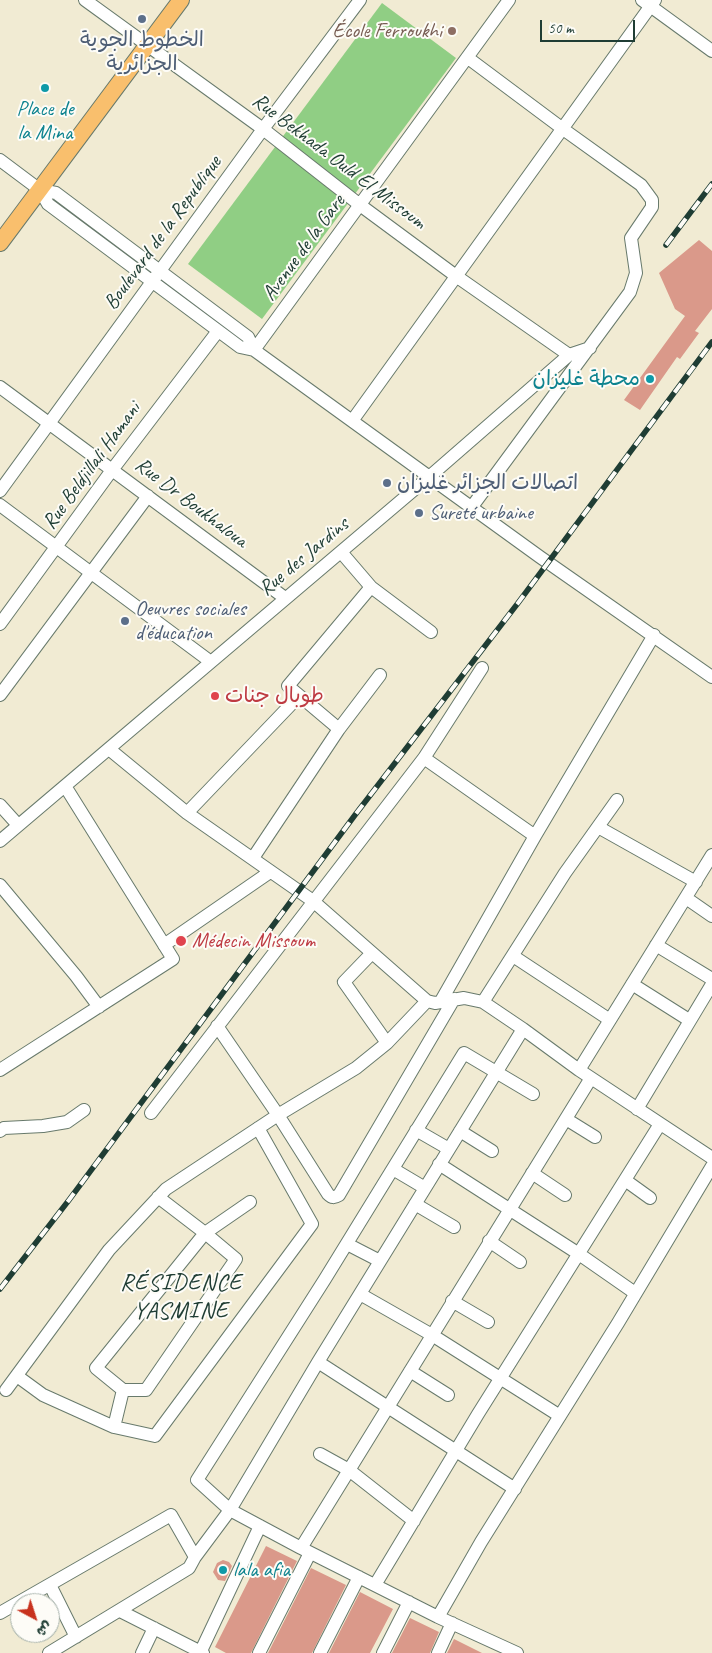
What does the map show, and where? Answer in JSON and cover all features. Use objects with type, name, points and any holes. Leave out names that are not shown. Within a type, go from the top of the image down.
[{"type":"main road","points":[[0,243],[181,0]]},
{"type":"street","name":"Rue Bekhada Ould El Missoum","points":[[85,0],[263,128],[360,205],[456,276],[569,355]]},
{"type":"street","name":"Boulevard de la Republique","points":[[0,491],[263,128],[360,0]]},
{"type":"street","name":"Avenue de la Gare","points":[[254,350],[509,0]]},
{"type":"street","points":[[352,421],[563,129],[649,2],[712,51]]},
{"type":"street","points":[[468,58],[641,185],[652,200],[652,207],[631,238],[636,273],[630,292],[472,508]]},
{"type":"street","points":[[0,160],[40,190],[48,204],[240,347],[254,350],[540,557],[712,677]]},
{"type":"street","points":[[40,190],[56,193],[161,270],[248,337],[254,350]]},
{"type":"street","name":"Rue Beldjillali Hamani","points":[[0,624],[112,470],[218,331]]},
{"type":"street","name":"Rue des Jardins","points":[[0,841],[429,477],[569,355],[590,348]]},
{"type":"street","name":"Rue Dr Boukhaloua","points":[[0,387],[285,598]]},
{"type":"street","points":[[0,695],[148,496]]},
{"type":"street","points":[[0,505],[211,662]]},
{"type":"street","points":[[341,552],[372,586],[431,632]]},
{"type":"street","points":[[339,729],[288,686],[372,586]]},
{"type":"street","points":[[217,1026],[278,1115],[328,1194],[331,1198],[335,1198],[339,1195],[447,1000],[534,836],[654,635]]},
{"type":"street","points":[[151,1112],[424,758],[482,668]]},
{"type":"street","points":[[253,858],[339,729],[380,675]]},
{"type":"street","points":[[187,813],[299,696]]},
{"type":"street","points":[[109,749],[187,813],[313,901],[428,1002],[436,1003],[464,998],[483,1002],[579,1070],[712,1158]]},
{"type":"street","points":[[424,758],[534,836]]},
{"type":"street","points":[[2,1065],[99,1007],[173,959],[65,786]]},
{"type":"street","points":[[483,1002],[565,873],[617,800]]},
{"type":"street","points":[[0,805],[18,825]]},
{"type":"street","points":[[598,827],[696,882]]},
{"type":"street","points":[[579,1070],[712,856]]},
{"type":"street","points":[[164,945],[270,872]]},
{"type":"street","points":[[0,885],[76,976],[99,1007]]},
{"type":"street","points":[[686,898],[712,916]]},
{"type":"street","points":[[656,945],[712,979]]},
{"type":"street","points":[[372,953],[344,982],[387,1043]]},
{"type":"street","points":[[513,956],[610,1020]]},
{"type":"street","points":[[632,984],[689,1020]]},
{"type":"street","points":[[637,1109],[712,984]]},
{"type":"street","points":[[6,1390],[109,1250],[166,1189],[278,1115],[356,1068],[387,1043],[428,1002]]},
{"type":"street","points":[[50,1653],[189,1568],[194,1557],[230,1510],[318,1362],[523,1029]]},
{"type":"street","points":[[517,1653],[496,1649],[452,1623],[305,1551],[230,1510],[197,1480],[464,1053],[533,1094]]},
{"type":"street","points":[[259,1653],[305,1551],[349,1470],[591,1078]]},
{"type":"street","points":[[0,1131],[4,1128],[43,1126],[67,1122],[84,1110]]},
{"type":"street","points":[[566,1119],[596,1137]]},
{"type":"street","points":[[375,1584],[660,1124]]},
{"type":"street","points":[[17,1376],[43,1394],[114,1427],[155,1436],[312,1224],[258,1128]]},
{"type":"street","points":[[416,1130],[449,1149]]},
{"type":"street","points":[[460,1130],[492,1151]]},
{"type":"street","points":[[439,1164],[636,1293]]},
{"type":"street","points":[[438,1617],[712,1166]]},
{"type":"street","points":[[393,1169],[425,1188]]},
{"type":"street","points":[[532,1173],[565,1194]]},
{"type":"street","points":[[625,1180],[650,1198]]},
{"type":"street","points":[[158,1198],[205,1233],[236,1258],[146,1390],[123,1390],[96,1368],[205,1233],[250,1202]]},
{"type":"street","points":[[415,1204],[454,1227]]},
{"type":"street","points":[[489,1241],[520,1262]]},
{"type":"street","points":[[346,1244],[380,1261]]},
{"type":"street","points":[[360,1294],[432,1335],[560,1416]]},
{"type":"street","points":[[452,1301],[488,1322]]},
{"type":"street","points":[[318,1362],[515,1489]]},
{"type":"street","points":[[410,1371],[448,1395]]},
{"type":"street","points":[[114,1427],[123,1390]]},
{"type":"street","points":[[320,1454],[349,1470],[414,1520]]},
{"type":"street","points":[[0,1613],[170,1515],[194,1557]]},
{"type":"street","points":[[120,1611],[201,1653],[260,1526]]},
{"type":"street","points":[[320,1653],[359,1577]]},
{"type":"street","points":[[50,1585],[76,1637]]},
{"type":"street","points":[[383,1653],[408,1602]]},
{"type":"street","points":[[438,1653],[452,1623]]},
{"type":"street","points":[[142,1653],[154,1628]]},
{"type":"green space","points":[[382,3],[456,58],[262,319],[188,264]]},
{"type":"building","points":[[699,240],[712,251],[712,309],[695,331],[699,333],[680,359],[677,357],[640,410],[624,400],[685,316],[675,309],[659,273]]},
{"type":"building","points":[[266,1546],[297,1561],[251,1653],[226,1653],[215,1647]]},
{"type":"building","name":"lala afia","points":[[223,1560],[229,1562],[232,1566],[225,1581],[218,1580],[213,1572],[217,1563]]},
{"type":"building","points":[[311,1568],[346,1585],[312,1653],[268,1653]]},
{"type":"building","points":[[360,1592],[393,1609],[370,1653],[329,1653]]},
{"type":"building","points":[[410,1618],[439,1632],[430,1653],[392,1653]]},
{"type":"building","points":[[454,1639],[482,1653],[447,1653]]},
{"type":"railway","points":[[666,245],[712,184]]},
{"type":"railway","points":[[0,1289],[69,1200],[355,815],[518,603],[712,342]]},
{"type":"place","name":"الخطوط الجوية الجزائرية","points":[[142,19]]},
{"type":"place","name":"École Ferroukhi","points":[[452,31]]},
{"type":"place","name":"Place de la Mina","points":[[45,88]]},
{"type":"place","name":"محطة غليزان","points":[[650,379]]},
{"type":"place","name":"اتصالات الجزائر غليزان","points":[[387,483]]},
{"type":"place","name":"Sureté urbaine","points":[[419,513]]},
{"type":"place","name":"Oeuvres sociales d'éducation","points":[[125,621]]},
{"type":"place","name":"طوبال جنات","points":[[215,696]]},
{"type":"place","name":"Médecin Missoum","points":[[181,941]]},
{"type":"place","name":"lala afia","points":[[223,1570]]},
{"type":"district","name":"RÉSIDENCE YASMINE","points":[[181,1298]]}]
